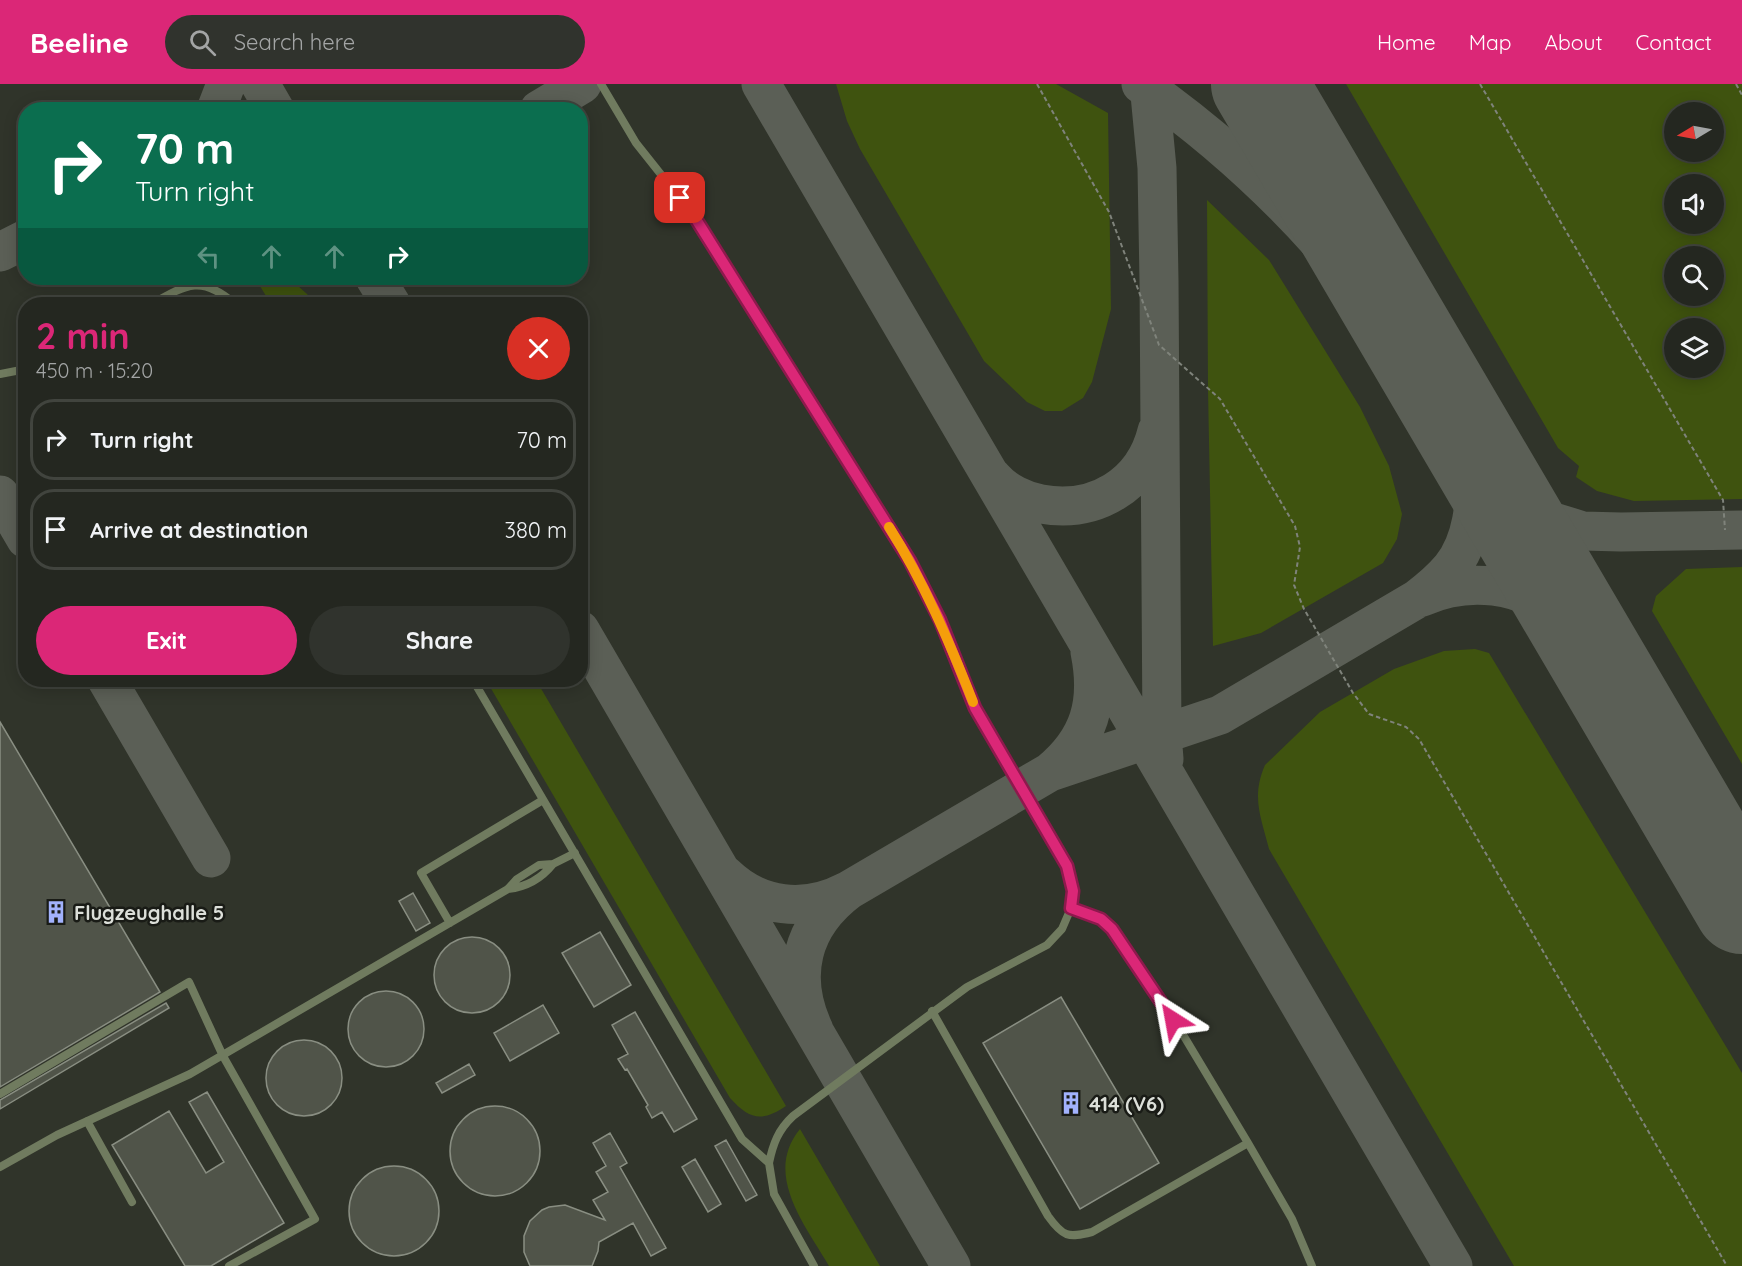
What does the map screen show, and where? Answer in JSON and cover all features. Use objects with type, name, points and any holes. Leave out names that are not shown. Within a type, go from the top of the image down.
[{"type":"lane","points":[[601,84],[636,142],[694,216],[910,561],[940,620],[975,708],[1067,866],[1073,891],[1071,908],[1062,929],[1047,945],[984,976],[932,1011],[786,1122],[774,1140],[769,1163],[774,1194],[814,1266]]},
{"type":"lane","points":[[164,297],[194,285],[207,286],[220,291],[227,297]]},
{"type":"lane","points":[[0,374],[18,371]]},
{"type":"lane","points":[[477,687],[742,1139],[769,1163]]},
{"type":"lane","points":[[450,923],[421,873],[543,800]]},
{"type":"lane","points":[[0,1167],[57,1135],[169,1085],[223,1056],[508,889],[517,879],[539,865],[553,864],[574,853]]},
{"type":"lane","points":[[1071,908],[1101,919],[1112,929],[1185,1038],[1248,1143],[1292,1219],[1312,1266]]},
{"type":"lane","points":[[0,1094],[189,982],[223,1056],[315,1219],[229,1266]]},
{"type":"lane","points":[[932,1011],[1048,1216],[1058,1230],[1066,1235],[1076,1236],[1092,1232],[1248,1143]]},
{"type":"lane","points":[[87,1121],[132,1202]]},
{"type":"path","points":[[1037,84],[1109,212],[1159,345],[1220,399],[1295,526],[1300,547],[1294,585],[1304,609],[1353,693],[1370,714],[1406,727],[1419,739],[1727,1266]]},
{"type":"path","points":[[1480,84],[1723,500],[1725,530]]},
{"type":"path","points":[[1736,84],[1742,95]]},
{"type":"green space","points":[[836,84],[1056,84],[1108,113],[1111,309],[1092,382],[1083,398],[1062,411],[1045,411],[1027,402],[984,361],[860,149],[847,121]]},
{"type":"green space","points":[[1346,84],[1742,84],[1742,499],[1634,501],[1597,491],[1576,477],[1579,466],[1558,448]]},
{"type":"green space","points":[[1207,200],[1269,260],[1360,407],[1389,466],[1402,514],[1397,539],[1383,563],[1261,633],[1213,646],[1208,390]]},
{"type":"green space","points":[[259,285],[297,285],[309,297],[267,297]]},
{"type":"green space","points":[[1742,567],[1742,764],[1652,611],[1656,596],[1686,569]]},
{"type":"green space","points":[[1475,649],[1489,653],[1742,1073],[1742,1266],[1514,1266],[1269,849],[1258,797],[1265,765],[1320,712],[1394,669],[1444,651]]},
{"type":"green space","points":[[490,687],[540,687],[786,1106],[770,1115],[756,1116],[744,1111],[730,1098]]},
{"type":"green space","points":[[800,1129],[880,1266],[829,1266],[809,1234],[792,1199],[787,1181],[786,1164],[790,1146]]},
{"type":"building","name":"Flugzeughalle 5","points":[[0,722],[160,992],[0,1087]]},
{"type":"building","points":[[413,893],[430,923],[416,931],[399,901]]},
{"type":"building","points":[[600,932],[631,985],[594,1007],[562,953]]},
{"type":"building","points":[[472,937],[487,940],[499,948],[507,960],[510,975],[507,990],[499,1002],[487,1010],[472,1013],[457,1010],[445,1002],[437,990],[434,975],[437,960],[445,948],[457,940]]},
{"type":"building","points":[[386,991],[401,994],[413,1002],[421,1014],[424,1029],[421,1044],[413,1056],[401,1064],[386,1067],[371,1064],[359,1056],[351,1044],[348,1029],[351,1014],[359,1002],[371,994]]},
{"type":"building","name":"414 (V6)","points":[[1061,997],[1159,1163],[1080,1209],[983,1043]]},
{"type":"building","points":[[166,1003],[169,1008],[0,1109],[0,1100]]},
{"type":"building","points":[[543,1005],[559,1033],[510,1061],[494,1033]]},
{"type":"building","points":[[635,1012],[697,1119],[674,1132],[662,1112],[652,1118],[646,1107],[648,1105],[627,1069],[625,1070],[618,1059],[628,1054],[612,1025]]},
{"type":"building","points":[[304,1040],[319,1043],[331,1051],[339,1063],[342,1078],[339,1093],[331,1105],[319,1113],[304,1116],[289,1113],[277,1105],[269,1093],[266,1078],[269,1063],[277,1051],[289,1043]]},
{"type":"building","points":[[469,1064],[475,1075],[442,1093],[436,1083]]},
{"type":"building","points":[[207,1092],[284,1223],[211,1266],[185,1266],[112,1145],[169,1111],[206,1173],[224,1162],[189,1102]]},
{"type":"building","points":[[495,1106],[520,1114],[532,1126],[540,1151],[532,1176],[520,1188],[495,1196],[470,1188],[458,1176],[450,1151],[458,1126],[470,1114]]},
{"type":"building","points":[[610,1133],[627,1163],[620,1167],[666,1248],[651,1256],[633,1223],[599,1242],[592,1266],[530,1266],[524,1252],[524,1236],[530,1221],[542,1210],[565,1205],[605,1220],[593,1200],[608,1192],[596,1172],[606,1166],[593,1143]]},
{"type":"building","points":[[726,1140],[757,1195],[746,1201],[715,1146]]},
{"type":"building","points":[[695,1159],[721,1204],[708,1212],[682,1167]]},
{"type":"building","points":[[394,1166],[419,1174],[431,1186],[439,1211],[431,1236],[419,1248],[394,1256],[369,1248],[357,1236],[349,1211],[357,1186],[369,1174]]},
{"type":"taxiway","points":[[219,102],[226,84]]},
{"type":"taxiway","points":[[260,84],[270,102]]},
{"type":"taxiway","points":[[552,102],[582,84]]},
{"type":"taxiway","points":[[761,84],[1453,1266]]},
{"type":"taxiway","points":[[1141,84],[1239,162],[1307,229],[1359,289],[1446,403]]},
{"type":"taxiway","points":[[1149,84],[1157,168],[1164,759]]},
{"type":"taxiway","points":[[0,252],[18,243]]},
{"type":"taxiway","points":[[379,285],[387,297]]},
{"type":"taxiway","points":[[814,1030],[806,1010],[802,990],[801,971],[804,953],[810,936],[820,919],[849,890],[1050,772],[1220,715],[1417,599],[1439,581],[1451,568],[1464,546],[1474,507],[1471,460],[1454,415]]},
{"type":"taxiway","points":[[993,478],[1015,495],[1041,504],[1061,506],[1098,500],[1114,492],[1141,467],[1157,431]]},
{"type":"taxiway","points":[[1473,451],[1502,488],[1529,510],[1554,522],[1583,531],[1742,530]]},
{"type":"taxiway","points":[[0,495],[18,525]]},
{"type":"taxiway","points":[[1422,597],[1440,591],[1476,585],[1494,586],[1529,596],[1560,616],[1584,642],[1604,670]]},
{"type":"taxiway","points":[[588,644],[951,1266]]},
{"type":"taxiway","points":[[1050,772],[1075,746],[1089,718],[1094,687],[1090,652]]},
{"type":"taxiway","points":[[111,687],[211,858]]},
{"type":"taxiway","points":[[725,875],[752,895],[783,904],[815,902],[847,891]]},
{"type":"runway","points":[[1259,84],[1742,906]]},
{"type":"slow traffic","points":[[889,527],[910,561],[940,620],[973,702]]},
{"type":"place","name":"Flugzeughalle 5","points":[[56,912]]},
{"type":"place","name":"414 (V6)","points":[[1071,1103]]},
{"type":"route","points":[[680,198],[694,216],[910,561],[940,620],[975,708],[1070,872],[1073,891],[1071,908],[1101,919],[1112,929],[1173,1020]]}]
